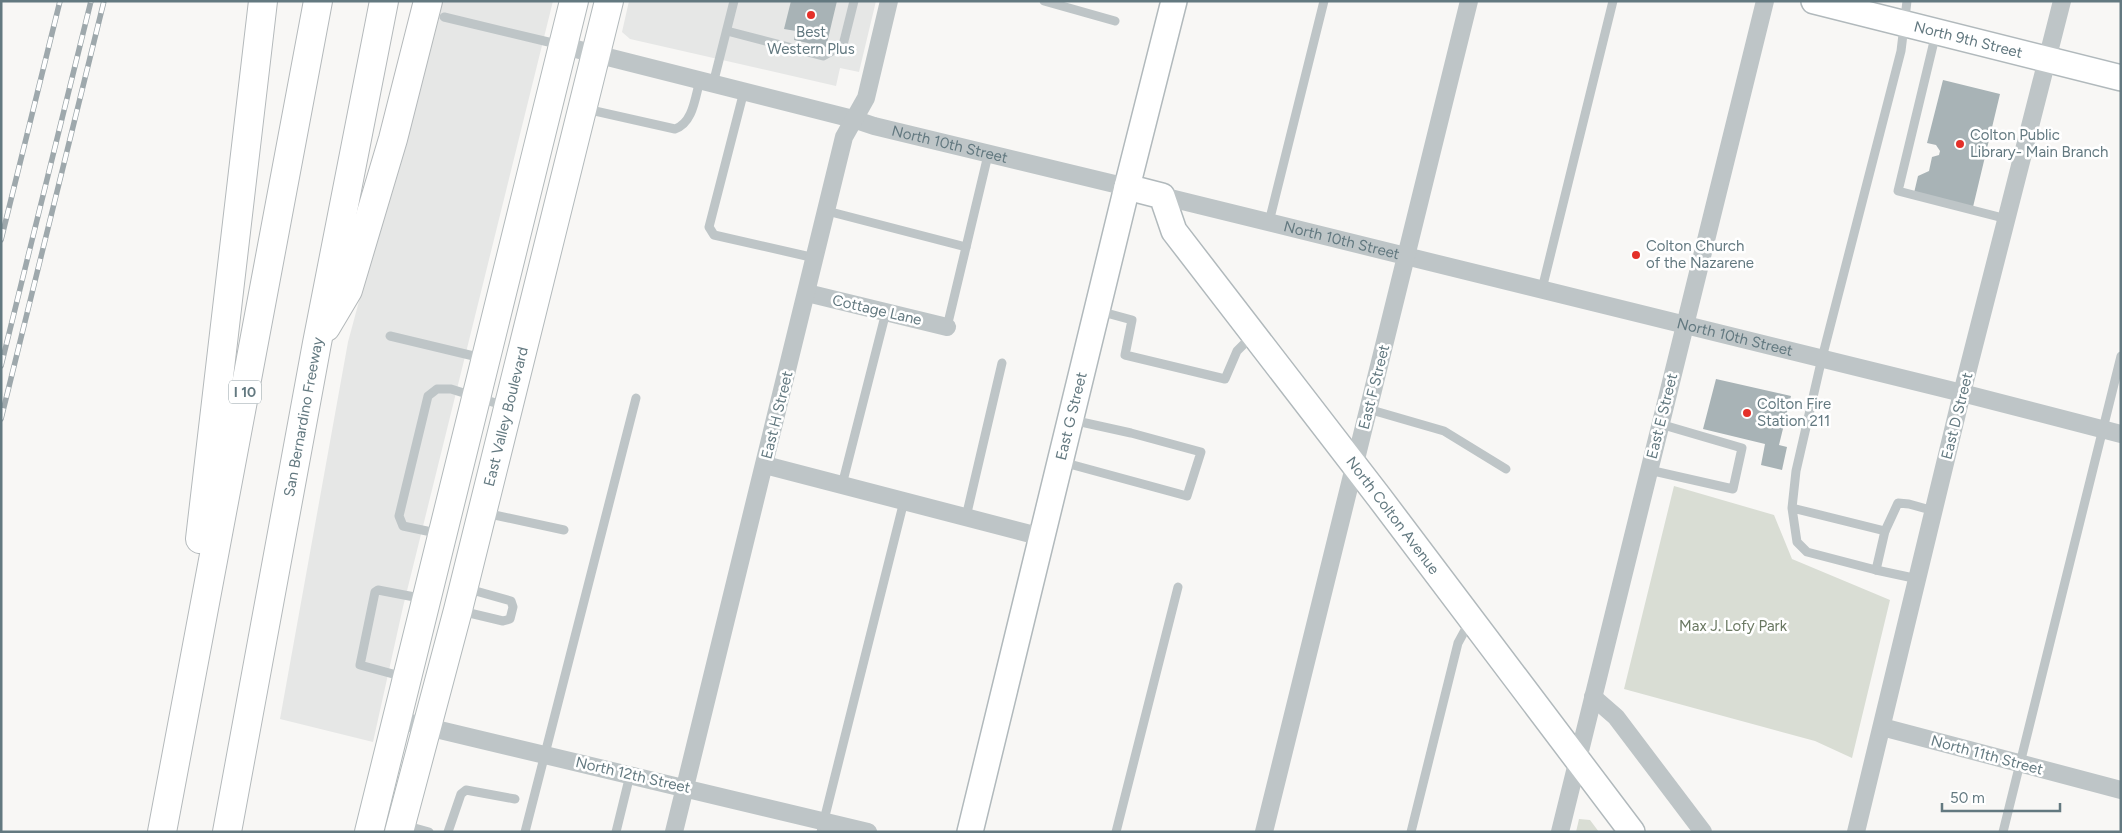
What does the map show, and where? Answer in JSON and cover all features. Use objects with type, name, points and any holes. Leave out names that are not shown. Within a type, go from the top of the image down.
[{"type":"main road","points":[[172,782],[263,1]]},
{"type":"main road","name":"I 10","points":[[162,832],[318,1]]},
{"type":"main road","name":"San Bernardino Freeway","points":[[227,832],[317,343],[384,1]]},
{"type":"main road","points":[[370,832],[574,1]]},
{"type":"main road","name":"East Valley Boulevard","points":[[400,828],[461,599],[609,1]]},
{"type":"main road","points":[[317,343],[348,290],[393,139],[436,9]]},
{"type":"street","name":"East H Street","points":[[674,832],[844,137],[866,98],[890,1]]},
{"type":"street","name":"East G Street","points":[[970,832],[1174,1]]},
{"type":"street","name":"East F Street","points":[[1264,832],[1368,409],[1408,256],[1469,1]]},
{"type":"street","name":"East E Street","points":[[1560,832],[1764,1]]},
{"type":"street","name":"North 9th Street","points":[[1814,1],[1906,13],[1937,32],[2121,78]]},
{"type":"street","name":"East D Street","points":[[1856,832],[1962,393],[2062,1]]},
{"type":"street","name":"North 10th Street","points":[[564,46],[854,119],[874,126],[988,155],[1408,256],[2121,434]]},
{"type":"street","name":"North Colton Avenue","points":[[1162,196],[1174,231],[1471,618],[1632,832]]},
{"type":"street","name":"Cottage Lane","points":[[807,294],[947,327]]},
{"type":"street","points":[[765,465],[904,500],[1042,538]]},
{"type":"street","points":[[1593,697],[1616,717],[1703,832]]},
{"type":"street","name":"North 12th Street","points":[[398,720],[685,787],[822,826],[868,832]]},
{"type":"street","name":"North 11th Street","points":[[1882,727],[2121,790]]},
{"type":"lane","points":[[582,109],[675,129],[684,126],[706,82],[727,31],[734,1]]},
{"type":"lane","points":[[727,31],[823,56],[843,45],[854,1]]},
{"type":"lane","points":[[1044,1],[1115,21]]},
{"type":"lane","points":[[1269,222],[1324,1]]},
{"type":"lane","points":[[1542,289],[1613,1]]},
{"type":"lane","points":[[436,9],[564,46]]},
{"type":"lane","points":[[1906,13],[1901,51],[1822,358],[1796,471],[1792,508],[1797,542],[1807,552],[1918,580]]},
{"type":"lane","points":[[1937,32],[1898,191],[2007,219]]},
{"type":"lane","points":[[744,91],[709,227],[714,235],[815,258]]},
{"type":"lane","points":[[947,327],[988,155]]},
{"type":"lane","points":[[827,211],[966,247]]},
{"type":"lane","points":[[1098,311],[1132,320],[1125,355],[1225,379],[1237,350],[1254,334]]},
{"type":"lane","points":[[842,485],[886,312]]},
{"type":"lane","points":[[390,336],[487,359]]},
{"type":"lane","points":[[2003,832],[2121,356]]},
{"type":"lane","points":[[966,517],[1002,363]]},
{"type":"lane","points":[[443,535],[402,526],[399,516],[428,396],[437,389],[451,388],[509,407]]},
{"type":"lane","points":[[525,832],[636,398]]},
{"type":"lane","points":[[1368,409],[1444,431],[1506,469]]},
{"type":"lane","points":[[1061,462],[1187,496],[1201,452],[1131,433],[1071,420]]},
{"type":"lane","points":[[1649,470],[1733,489],[1742,448],[1660,424]]},
{"type":"lane","points":[[822,826],[904,500]]},
{"type":"lane","points":[[1876,570],[1885,531],[1898,503],[1934,511]]},
{"type":"lane","points":[[1792,508],[1885,531]]},
{"type":"lane","points":[[482,512],[564,530]]},
{"type":"lane","points":[[1116,832],[1178,587]]},
{"type":"lane","points":[[408,678],[360,665],[375,592],[378,590],[428,600]]},
{"type":"lane","points":[[461,599],[511,601],[513,607],[510,620],[503,621],[461,599]]},
{"type":"lane","points":[[1411,832],[1458,643],[1471,618]]},
{"type":"lane","points":[[616,832],[630,775]]},
{"type":"lane","points":[[448,832],[461,794],[466,790],[515,800]]},
{"type":"lane","points":[[400,828],[429,832]]},
{"type":"shaded area","points":[[440,1],[553,1],[403,607],[373,742],[280,719],[348,342]]},
{"type":"shaded area","points":[[629,1],[876,1],[859,72],[840,68],[836,86],[630,39],[622,32]]},
{"type":"green space","name":"Max J. Lofy Park","points":[[1674,486],[1774,515],[1792,559],[1890,600],[1852,758],[1815,741],[1624,689]]},
{"type":"green space","points":[[1579,819],[1590,820],[1599,832],[1576,832]]},
{"type":"building","name":"Best Western Plus","points":[[791,1],[837,1],[826,47],[794,40],[796,31],[784,29]]},
{"type":"building","name":"Colton Public Library- Main Branch","points":[[1943,80],[2000,94],[1973,207],[1914,193],[1918,176],[1929,171],[1932,157],[1939,155],[1940,151],[1936,145],[1927,143]]},
{"type":"building","name":"Colton Fire Station 211","points":[[1716,379],[1791,396],[1779,445],[1787,447],[1782,470],[1761,465],[1765,444],[1703,429]]},
{"type":"railway","points":[[1,240],[60,1]]},
{"type":"railway","points":[[1,366],[91,1]]},
{"type":"railway","points":[[1,419],[104,1]]},
{"type":"place","name":"Best Western Plus","points":[[811,15]]},
{"type":"place","name":"Colton Public Library- Main Branch","points":[[1960,144]]},
{"type":"place","name":"Colton Church of the Nazarene","points":[[1636,255]]},
{"type":"place","name":"Colton Fire Station 211","points":[[1747,413]]}]
